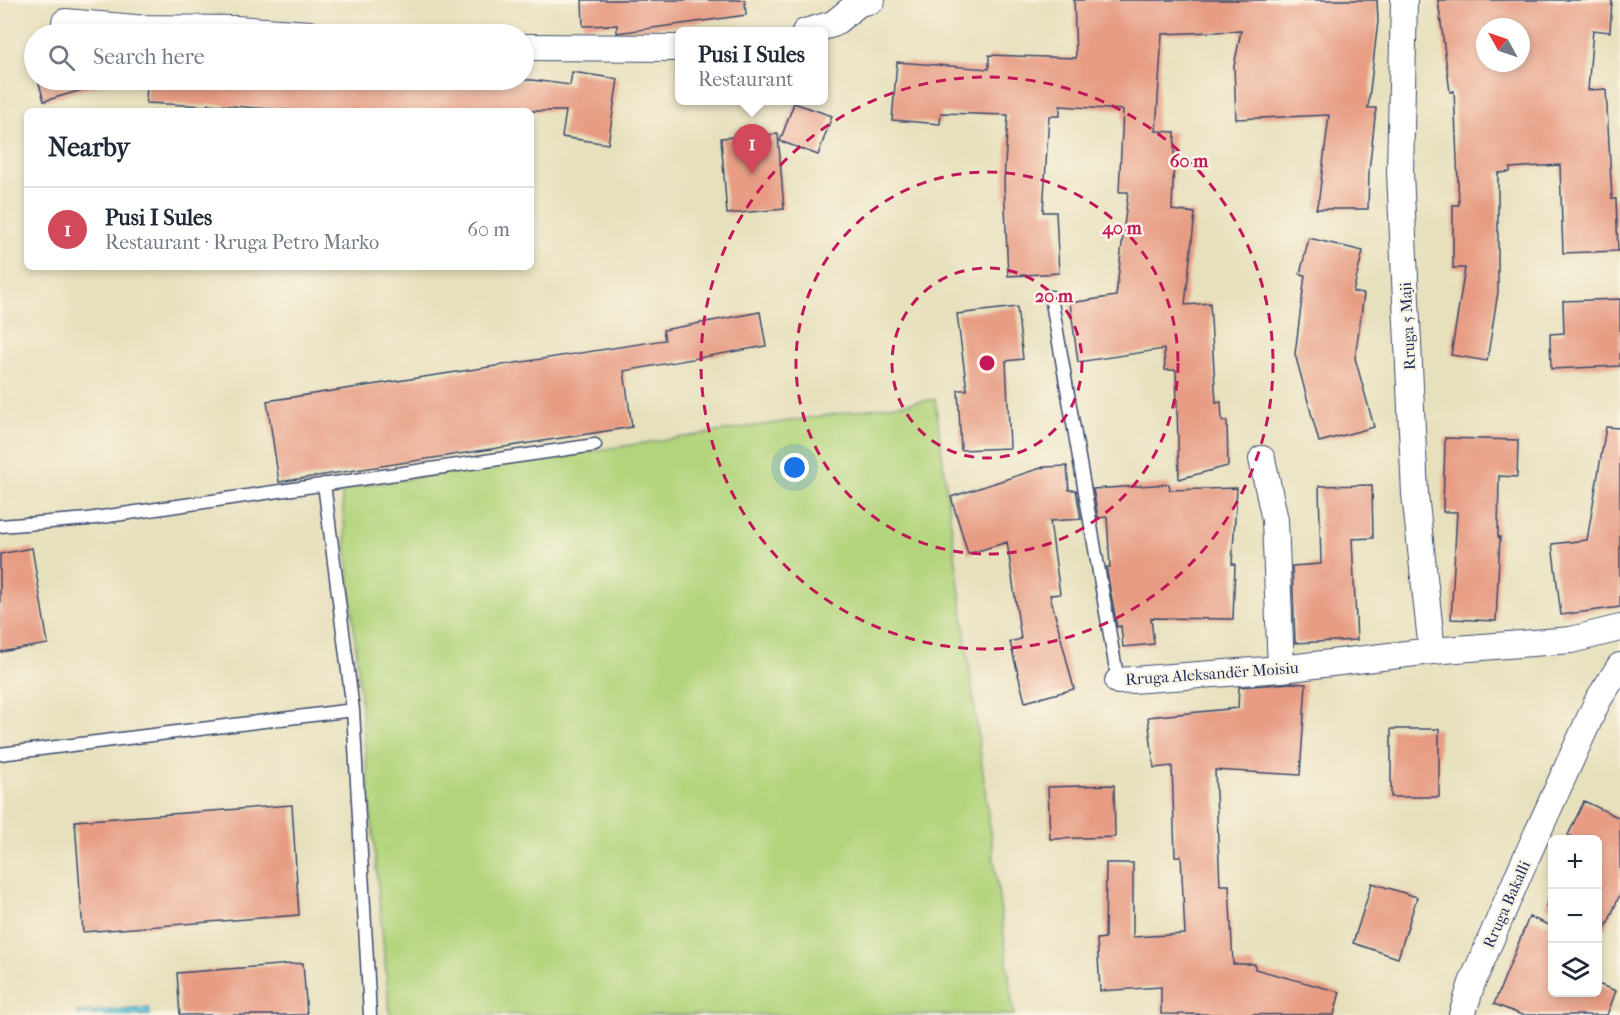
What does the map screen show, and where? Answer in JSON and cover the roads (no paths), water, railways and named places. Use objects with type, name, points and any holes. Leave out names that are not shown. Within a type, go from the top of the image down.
[{"type":"street","name":"Rruga 5 Maji","points":[[1404,0],[1401,184],[1414,494],[1432,651]]},
{"type":"street","points":[[822,27],[833,24],[862,1]]},
{"type":"street","points":[[65,22],[88,24]]},
{"type":"street","points":[[534,47],[675,48]]},
{"type":"street","points":[[1262,459],[1275,520],[1281,669]]},
{"type":"street","name":"Rruga Aleksandër Moisiu","points":[[1118,681],[1281,669],[1432,651],[1571,640],[1620,628]]},
{"type":"street","name":"Rruga Bakalli","points":[[1462,1015],[1472,983],[1521,869],[1598,700],[1620,666]]},
{"type":"lane","name":"Rruga Aleksandër Moisiu","points":[[1051,297],[1118,681]]},
{"type":"lane","points":[[0,526],[87,519],[595,445]]},
{"type":"lane","points":[[324,483],[353,710],[370,1015]]},
{"type":"lane","points":[[0,754],[353,710]]},
{"type":"water","points":[[149,1008],[150,1015],[77,1015],[77,1012]]},
{"type":"place","name":"Pusi I Sules","points":[[752,174]]}]
